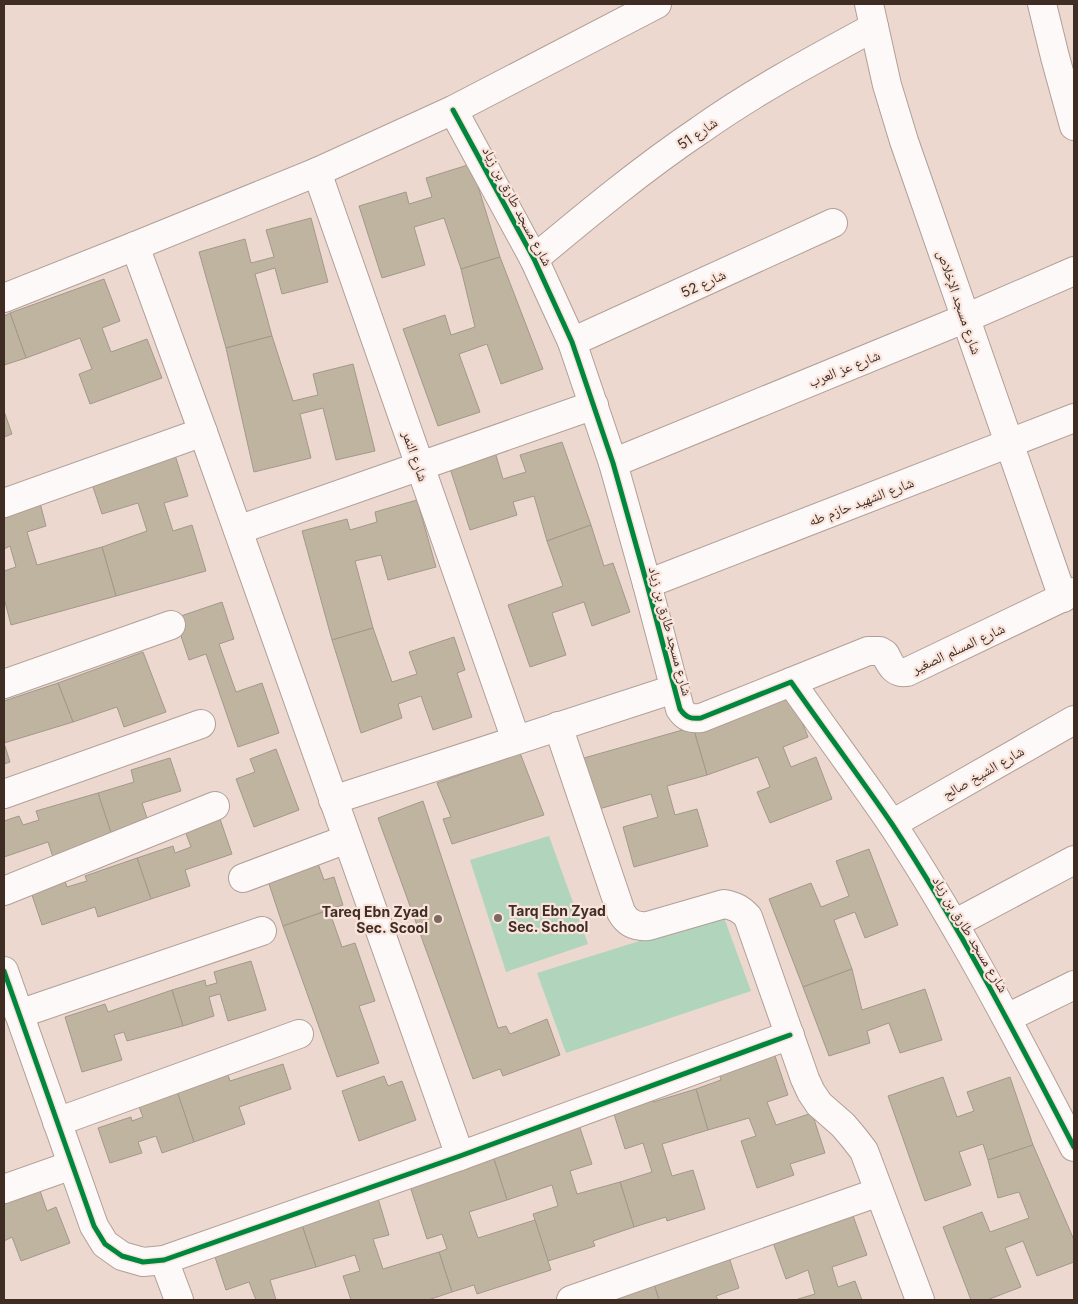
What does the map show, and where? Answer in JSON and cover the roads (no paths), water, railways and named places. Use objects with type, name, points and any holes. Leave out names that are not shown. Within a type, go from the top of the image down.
[{"type":"street","points":[[4,298],[317,172],[453,110],[657,4]]},
{"type":"street","points":[[1042,4],[1054,57],[1074,126]]},
{"type":"street","name":"شارع 51","points":[[534,259],[619,190],[700,130],[786,76],[872,15]]},
{"type":"street","name":"شارع مسجد الإخلاص","points":[[872,15],[887,84],[901,132],[1009,443],[1069,595]]},
{"type":"street","name":"شارع مسجد طارق بن زياد","points":[[453,110],[534,259],[572,342],[613,462],[680,709],[685,716],[693,719],[701,718],[791,682],[892,824],[954,924],[1007,1018],[1074,1147]]},
{"type":"street","name":"شارع النمر","points":[[317,172],[516,740]]},
{"type":"street","name":"شارع 52","points":[[572,342],[833,223]]},
{"type":"street","points":[[135,246],[460,1156]]},
{"type":"street","name":"شارع عز العرب","points":[[613,462],[966,318],[1074,271]]},
{"type":"street","points":[[238,530],[594,405]]},
{"type":"street","name":"شارع الشهيد حازم طه","points":[[647,584],[1074,418]]},
{"type":"street","points":[[4,503],[203,432]]},
{"type":"street","name":"شارع المسلم الصغير","points":[[791,682],[874,651],[885,654],[893,669],[902,673],[908,672],[1069,595]]},
{"type":"street","points":[[4,684],[171,625]]},
{"type":"street","points":[[333,800],[674,688]]},
{"type":"street","name":"شارع الشيخ صالح","points":[[892,824],[1074,720]]},
{"type":"street","points":[[4,794],[201,724]]},
{"type":"street","points":[[558,726],[625,919],[640,927],[648,926],[724,904],[742,909],[748,917],[804,1079],[820,1104],[843,1125],[864,1151],[920,1300]]},
{"type":"street","points":[[4,891],[215,806]]},
{"type":"street","points":[[243,878],[347,839]]},
{"type":"street","points":[[954,924],[1074,860]]},
{"type":"street","points":[[19,1014],[262,931]]},
{"type":"street","points":[[4,970],[94,1226],[106,1244],[122,1256],[143,1262],[164,1260],[460,1156],[790,1035]]},
{"type":"street","points":[[1007,1018],[1074,985]]},
{"type":"street","points":[[57,1122],[299,1034]]},
{"type":"street","points":[[4,1189],[72,1165]]},
{"type":"street","points":[[571,1300],[879,1192]]},
{"type":"street","points":[[164,1260],[179,1300]]},
{"type":"place","name":"Tarq Ebn Zyad Sec. School","points":[[498,918]]},
{"type":"place","name":"Tareq Ebn Zyad Sec. Scool","points":[[438,919]]}]
